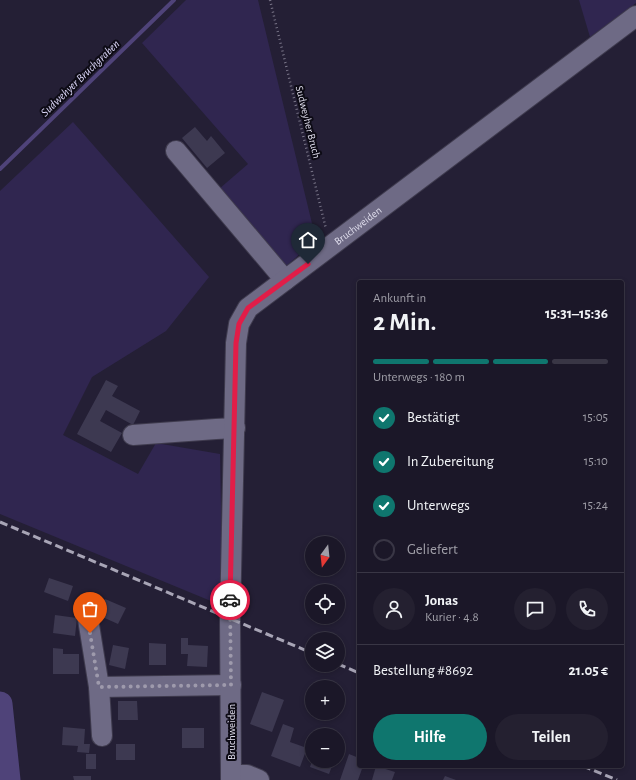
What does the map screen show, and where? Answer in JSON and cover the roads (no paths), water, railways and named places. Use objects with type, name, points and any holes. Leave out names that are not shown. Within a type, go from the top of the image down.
[{"type":"street","name":"Bruchweiden","points":[[231,778],[230,611],[236,343],[239,324],[248,308],[636,16]]},
{"type":"street","points":[[176,151],[285,280]]},
{"type":"street","points":[[133,435],[235,428]]},
{"type":"street","points":[[88,619],[99,687],[102,736]]},
{"type":"street","points":[[99,687],[231,685]]},
{"type":"street","points":[[231,778],[247,775],[259,780]]},
{"type":"waterway","name":"Sudwehyer Bruchgraben","points":[[0,169],[174,0]]},
{"type":"waterway","points":[[0,704],[8,780]]},
{"type":"railway","points":[[0,522],[305,650]]},
{"type":"railway","points":[[345,667],[357,672]]},
{"type":"railway","points":[[588,768],[617,780]]}]
